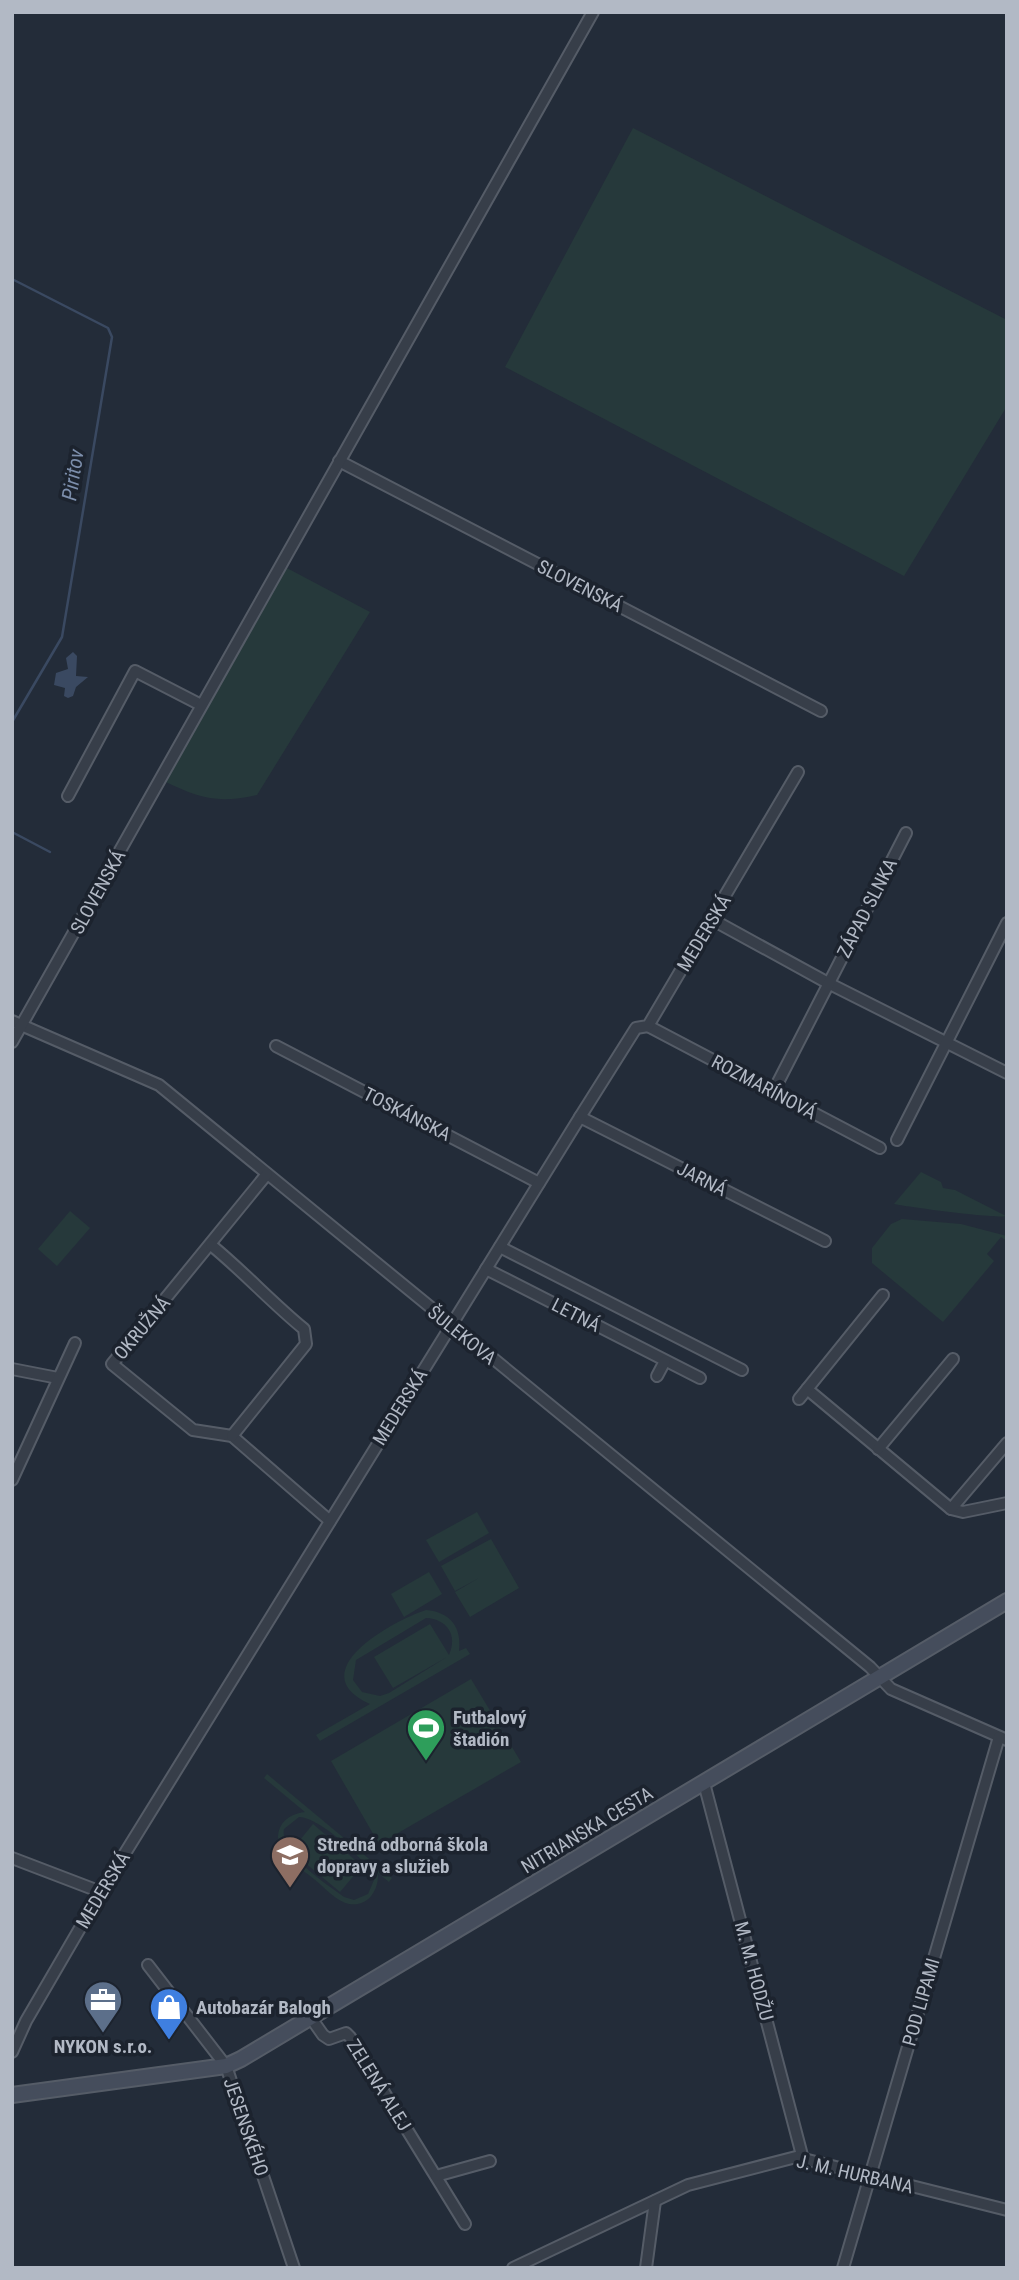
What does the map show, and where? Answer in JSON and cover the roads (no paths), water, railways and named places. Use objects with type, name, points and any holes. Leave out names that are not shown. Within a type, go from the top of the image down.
[{"type":"main road","name":"NITRIANSKA CESTA","points":[[12,2095],[226,2066],[311,2018],[1007,1601]]},
{"type":"street","name":"SLOVENSKÁ","points":[[12,1042],[24,1025],[201,705],[246,632],[339,461],[431,305],[593,12]]},
{"type":"street","name":"SLOVENSKÁ","points":[[339,461],[821,711]]},
{"type":"street","points":[[68,796],[135,671],[201,705]]},
{"type":"street","name":"MEDERSKÁ","points":[[12,2052],[26,2021],[101,1892],[636,1028],[648,1026],[798,772]]},
{"type":"street","name":"ZÁPAD SLNKA","points":[[773,1092],[906,833]]},
{"type":"street","points":[[713,920],[828,983],[1007,1073]]},
{"type":"street","points":[[897,1140],[1007,923]]},
{"type":"street","name":"ŠULEKOVA","points":[[12,1021],[159,1085],[891,1689],[1003,1738]]},
{"type":"street","name":"ROZMARÍNOVÁ","points":[[648,1026],[880,1148]]},
{"type":"street","name":"TOSKÁNSKA","points":[[276,1046],[539,1183]]},
{"type":"street","name":"JARNÁ","points":[[580,1117],[825,1241]]},
{"type":"street","name":"OKRUŽNÁ","points":[[232,1436],[194,1430],[112,1364],[267,1174]]},
{"type":"street","points":[[211,1245],[251,1277],[259,1292],[304,1329],[306,1344],[232,1436],[330,1521]]},
{"type":"street","points":[[500,1247],[742,1370]]},
{"type":"street","name":"LETNÁ","points":[[486,1269],[700,1378]]},
{"type":"street","points":[[799,1399],[883,1295]]},
{"type":"street","points":[[12,1480],[75,1343]]},
{"type":"street","points":[[878,1449],[953,1359]]},
{"type":"street","points":[[657,1376],[665,1361]]},
{"type":"street","points":[[12,1369],[58,1378]]},
{"type":"street","points":[[807,1388],[951,1509],[962,1512],[1007,1503]]},
{"type":"street","points":[[951,1509],[1007,1443]]},
{"type":"street","points":[[968,1490],[972,1503],[982,1508]]},
{"type":"street","name":"POD LIPAMI","points":[[843,2268],[1003,1738]]},
{"type":"street","name":"M. M. HODŽU","points":[[704,1783],[803,2159]]},
{"type":"street","points":[[12,1858],[101,1892]]},
{"type":"street","name":"JESENSKÉHO","points":[[148,1965],[226,2066],[295,2268]]},
{"type":"street","name":"ZELENÁ ALEJ","points":[[311,2018],[323,2035],[330,2039],[346,2033],[350,2036],[465,2224]]},
{"type":"street","name":"J. M. HURBANA","points":[[513,2268],[688,2185],[796,2157],[1007,2210]]},
{"type":"street","points":[[436,2176],[490,2161]]},
{"type":"street","points":[[646,2268],[655,2202]]},
{"type":"water","points":[[73,652],[77,656],[76,676],[88,677],[76,687],[73,696],[68,698],[64,696],[65,688],[54,685],[56,673],[68,669],[66,658]]},
{"type":"waterway","name":"Piritov","points":[[12,279],[108,328],[112,337],[62,637],[12,722]]},
{"type":"waterway","name":"Piritov","points":[[12,832],[50,852]]},
{"type":"place","name":"Futbalový štadión","points":[[426,1762]]},
{"type":"place","name":"Stredná odborná škola dopravy a služieb","points":[[290,1889]]},
{"type":"place","name":"NYKON s.r.o.","points":[[103,2034]]},
{"type":"place","name":"Autobazár Balogh","points":[[169,2041]]}]
